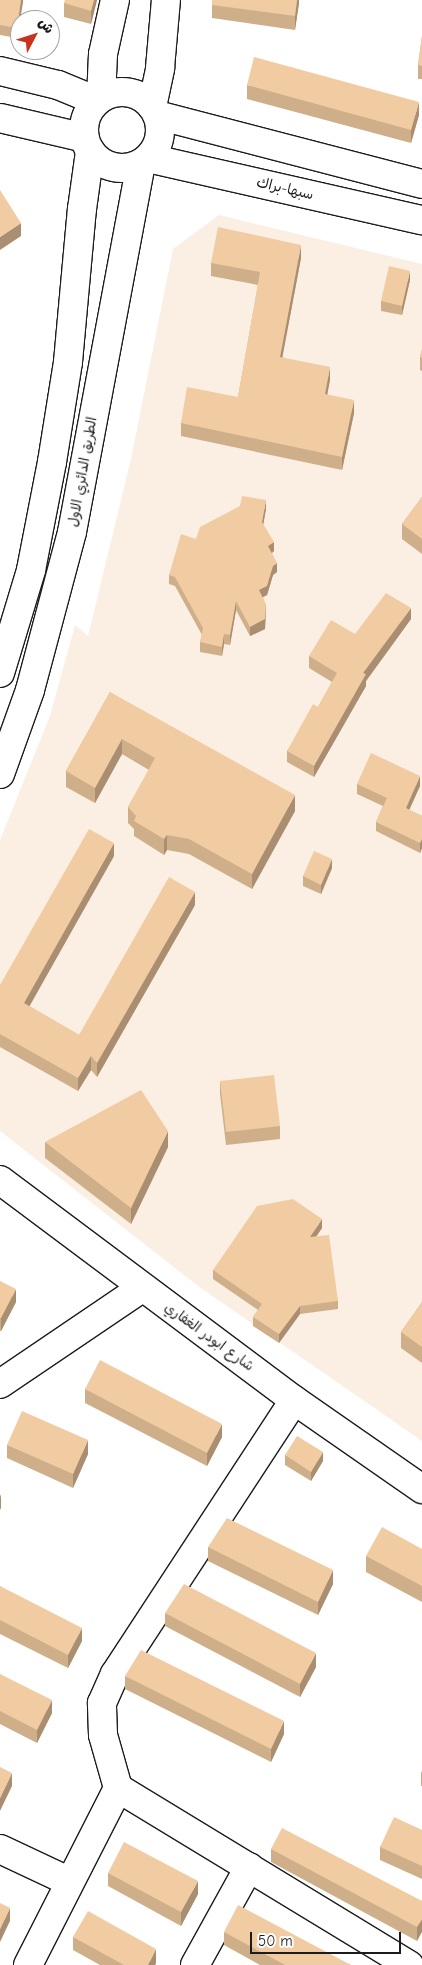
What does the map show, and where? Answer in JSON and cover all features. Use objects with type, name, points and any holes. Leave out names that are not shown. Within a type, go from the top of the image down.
[{"type":"main road","points":[[0,672],[30,570],[52,462],[68,362],[87,144],[86,118],[99,99],[104,54],[116,0]]},
{"type":"main road","points":[[0,118],[87,144],[98,160],[119,168],[144,161],[158,143],[160,133],[154,111],[166,0]]},
{"type":"main road","points":[[0,71],[58,85],[99,99],[123,92],[144,99],[154,111],[422,184]]},
{"type":"main road","name":"سبها-براك","points":[[144,161],[422,220]]},
{"type":"main road","name":"الطريق الدائري الاول","points":[[0,774],[33,682],[72,532],[144,161]]},
{"type":"main road","name":"شارع ابودر الغفاري","points":[[0,1180],[294,1400],[422,1489]]},
{"type":"main road","points":[[0,1384],[142,1288]]},
{"type":"main road","points":[[28,1965],[118,1788],[104,1735],[102,1703],[115,1674],[294,1400]]},
{"type":"main road","points":[[118,1788],[408,1965]]},
{"type":"main road","points":[[0,1850],[70,1882]]},
{"type":"main road","points":[[195,1965],[248,1867]]},
{"type":"shaded area","points":[[219,215],[422,264],[422,1441],[198,1286],[0,1131],[0,840],[50,716],[75,625],[88,636],[131,459],[173,249]]},
{"type":"building","points":[[0,0],[21,0],[20,10],[10,10],[10,27],[0,25]]},
{"type":"building","points":[[65,0],[94,0],[91,11],[64,3]]},
{"type":"building","points":[[212,0],[297,0],[295,16],[212,5]]},
{"type":"building","points":[[422,36],[422,66],[418,65]]},
{"type":"building","points":[[254,57],[419,102],[411,130],[247,85]]},
{"type":"building","points":[[0,190],[21,223],[0,237]]},
{"type":"building","points":[[218,227],[301,245],[280,357],[330,367],[325,394],[354,400],[342,457],[181,423],[187,387],[238,397],[260,272],[211,263]]},
{"type":"building","points":[[389,266],[410,271],[402,306],[381,301]]},
{"type":"building","points":[[242,496],[266,500],[262,522],[274,542],[268,546],[277,563],[273,566],[267,586],[259,590],[266,604],[265,619],[250,627],[236,601],[230,635],[224,634],[222,647],[200,642],[203,628],[175,577],[169,575],[181,534],[196,539],[200,527],[240,506]]},
{"type":"building","points":[[422,497],[422,539],[402,524]]},
{"type":"building","points":[[386,593],[411,608],[363,673],[366,674],[314,766],[287,751],[313,704],[318,707],[337,673],[309,656],[331,620],[355,634]]},
{"type":"building","points":[[110,692],[295,795],[252,874],[189,839],[167,835],[164,839],[134,821],[136,816],[128,807],[155,758],[122,739],[95,788],[66,771]]},
{"type":"building","points":[[371,753],[420,776],[406,808],[422,816],[422,839],[420,843],[376,822],[387,798],[357,784]]},
{"type":"building","points":[[89,829],[114,843],[24,1003],[79,1035],[169,877],[195,892],[97,1063],[91,1056],[78,1078],[0,1034],[0,985]]},
{"type":"building","points":[[314,851],[332,859],[321,885],[303,876]]},
{"type":"building","points":[[274,1075],[280,1126],[226,1132],[220,1081]]},
{"type":"building","points":[[141,1090],[168,1131],[131,1208],[45,1142]]},
{"type":"building","points":[[293,1199],[322,1219],[310,1237],[329,1235],[338,1301],[300,1306],[279,1334],[253,1317],[262,1304],[213,1270],[257,1206]]},
{"type":"building","points":[[0,1281],[16,1289],[1,1318],[0,1318]]},
{"type":"building","points":[[422,1302],[422,1347],[401,1332]]},
{"type":"building","points":[[100,1360],[222,1424],[207,1453],[85,1389]]},
{"type":"building","points":[[22,1411],[88,1440],[73,1474],[7,1445]]},
{"type":"building","points":[[297,1436],[323,1452],[311,1472],[285,1455]]},
{"type":"building","points":[[227,1518],[333,1570],[318,1602],[208,1547]]},
{"type":"building","points":[[382,1527],[422,1549],[422,1586],[366,1556]]},
{"type":"building","points":[[184,1584],[316,1653],[300,1684],[165,1613]]},
{"type":"building","points":[[0,1586],[82,1628],[68,1655],[0,1620]]},
{"type":"building","points":[[141,1650],[284,1721],[271,1749],[125,1676]]},
{"type":"building","points":[[0,1674],[52,1700],[37,1730],[0,1711]]},
{"type":"building","points":[[0,1767],[12,1773],[0,1798]]},
{"type":"building","points":[[394,1817],[422,1830],[422,1866],[380,1847]]},
{"type":"building","points":[[282,1828],[422,1901],[422,1919],[417,1927],[271,1849]]},
{"type":"building","points":[[124,1842],[198,1881],[181,1912],[108,1873]]},
{"type":"building","points":[[0,1903],[10,1908],[0,1929]]},
{"type":"building","points":[[238,1905],[351,1965],[285,1965],[224,1932]]},
{"type":"building","points":[[88,1911],[156,1949],[148,1965],[124,1965],[73,1937]]}]
